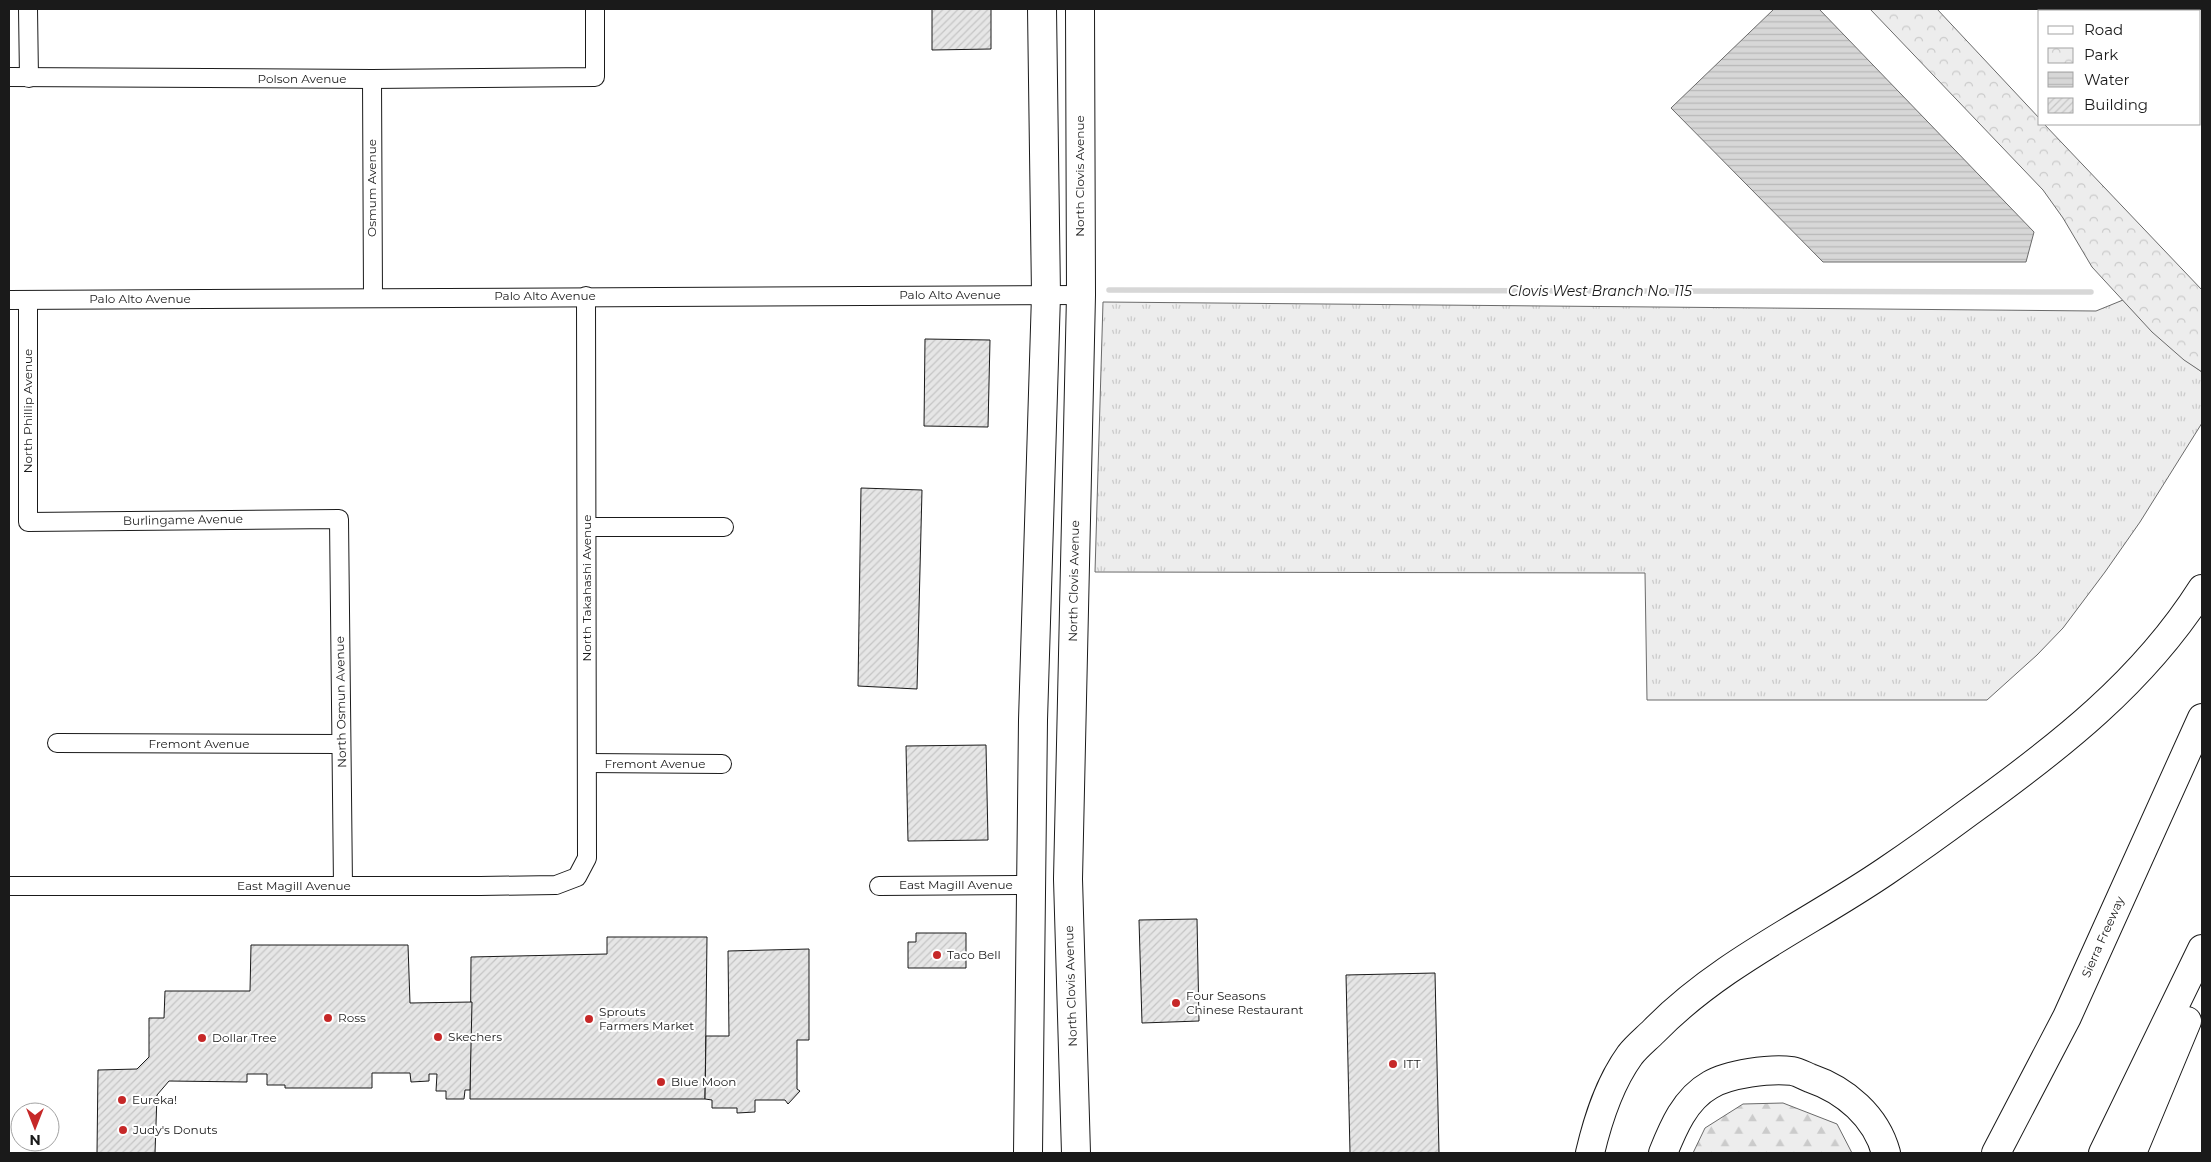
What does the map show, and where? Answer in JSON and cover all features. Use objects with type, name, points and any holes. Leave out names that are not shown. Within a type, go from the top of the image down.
[{"type":"main road","points":[[1028,1153],[1033,885],[1033,720],[1046,295],[1042,9]]},
{"type":"main road","name":"North Clovis Avenue","points":[[1076,1153],[1068,879],[1081,295],[1080,9]]},
{"type":"main road","points":[[1590,1153],[1606,1098],[1611,1089],[1631,1055],[1668,1016],[1710,982],[1886,872],[2026,771],[2085,723],[2140,672],[2190,608],[2202,589]]},
{"type":"main road","name":"Sierra Freeway","points":[[1996,1153],[2067,1017],[2202,718]]},
{"type":"main road","points":[[1033,885],[1043,888],[1048,893],[1056,1015],[1075,1106]]},
{"type":"main road","points":[[2103,1153],[2202,949]]},
{"type":"main road","points":[[2132,1153],[2184,1029],[2202,974]]},
{"type":"main road","points":[[1663,1153],[1675,1124],[1691,1101],[1710,1085],[1737,1076],[1762,1072],[1793,1071],[1818,1080],[1851,1099],[1870,1120],[1886,1153]]},
{"type":"street","points":[[28,9],[29,78]]},
{"type":"street","name":"Polson Avenue","points":[[9,77],[372,79],[595,77],[595,9]]},
{"type":"street","name":"Osmum Avenue","points":[[372,79],[373,298]]},
{"type":"street","name":"Palo Alto Avenue","points":[[9,300],[1081,295]]},
{"type":"street","name":"North Takahashi Avenue","points":[[577,877],[587,858],[588,527],[586,296]]},
{"type":"street","name":"North Phillip Avenue","points":[[28,300],[28,522]]},
{"type":"street","name":"Burlingame Avenue","points":[[28,522],[339,519]]},
{"type":"street","name":"North Osmun Avenue","points":[[339,519],[343,886]]},
{"type":"street","points":[[588,527],[724,527]]},
{"type":"street","name":"Fremont Avenue","points":[[57,744],[341,744]]},
{"type":"street","name":"Fremont Avenue","points":[[588,763],[722,764]]},
{"type":"street","name":"East Magill Avenue","points":[[9,886],[556,885],[577,877]]},
{"type":"street","name":"East Magill Avenue","points":[[879,886],[1033,885]]},
{"type":"green space","points":[[1870,9],[1937,9],[2038,117],[2038,125],[2045,125],[2202,290],[2202,372],[2184,360],[2152,332],[2092,267],[2063,218],[2043,190]]},
{"type":"green space","points":[[2123,300],[2161,338],[2202,372],[2202,423],[2140,522],[2063,628],[2037,655],[1987,700],[1647,700],[1645,573],[1095,572],[1103,302],[2096,311]]},
{"type":"green space","points":[[1783,1103],[1837,1124],[1852,1153],[1693,1153],[1705,1128],[1743,1104]]},
{"type":"water","points":[[1774,9],[1819,9],[2034,232],[2026,262],[1823,262],[1671,108]]},
{"type":"building","points":[[932,9],[991,9],[991,49],[932,50]]},
{"type":"building","points":[[925,339],[990,340],[988,427],[924,426]]},
{"type":"building","points":[[861,488],[922,490],[917,689],[858,686]]},
{"type":"building","points":[[986,745],[988,840],[908,841],[906,746]]},
{"type":"building","points":[[1197,919],[1199,1021],[1142,1023],[1139,920]]},
{"type":"building","name":"Taco Bell","points":[[916,933],[966,933],[966,968],[908,968],[908,942],[916,942]]},
{"type":"building","name":"Sprouts Farmers Market","points":[[607,937],[707,937],[705,1099],[470,1099],[471,957],[607,954]]},
{"type":"building","points":[[251,945],[408,945],[410,1003],[472,1002],[470,1090],[465,1090],[464,1099],[446,1099],[446,1091],[436,1091],[437,1074],[429,1074],[429,1081],[411,1082],[410,1073],[372,1073],[372,1088],[285,1088],[285,1085],[267,1085],[267,1074],[247,1074],[247,1082],[169,1081],[157,1095],[155,1153],[97,1153],[98,1070],[137,1069],[149,1057],[149,1018],[164,1018],[165,991],[250,991]]},
{"type":"building","points":[[809,949],[809,1040],[797,1040],[797,1089],[800,1091],[788,1104],[785,1100],[755,1100],[755,1112],[737,1113],[737,1108],[712,1108],[712,1100],[705,1099],[706,1036],[729,1036],[728,951]]},
{"type":"building","name":"ITT","points":[[1435,973],[1439,1153],[1350,1153],[1346,975]]},
{"type":"waterway","name":"Clovis West Branch No. 115","points":[[1109,290],[2091,292]]},
{"type":"place","name":"Taco Bell","points":[[937,955]]},
{"type":"place","name":"Four Seasons Chinese Restaurant","points":[[1176,1003]]},
{"type":"place","name":"Ross","points":[[328,1018]]},
{"type":"place","name":"Sprouts Farmers Market","points":[[589,1019]]},
{"type":"place","name":"Skechers","points":[[438,1037]]},
{"type":"place","name":"Dollar Tree","points":[[202,1038]]},
{"type":"place","name":"ITT","points":[[1393,1064]]},
{"type":"place","name":"Blue Moon","points":[[661,1082]]},
{"type":"place","name":"Eureka!","points":[[122,1100]]},
{"type":"place","name":"Judy's Donuts","points":[[123,1130]]}]
